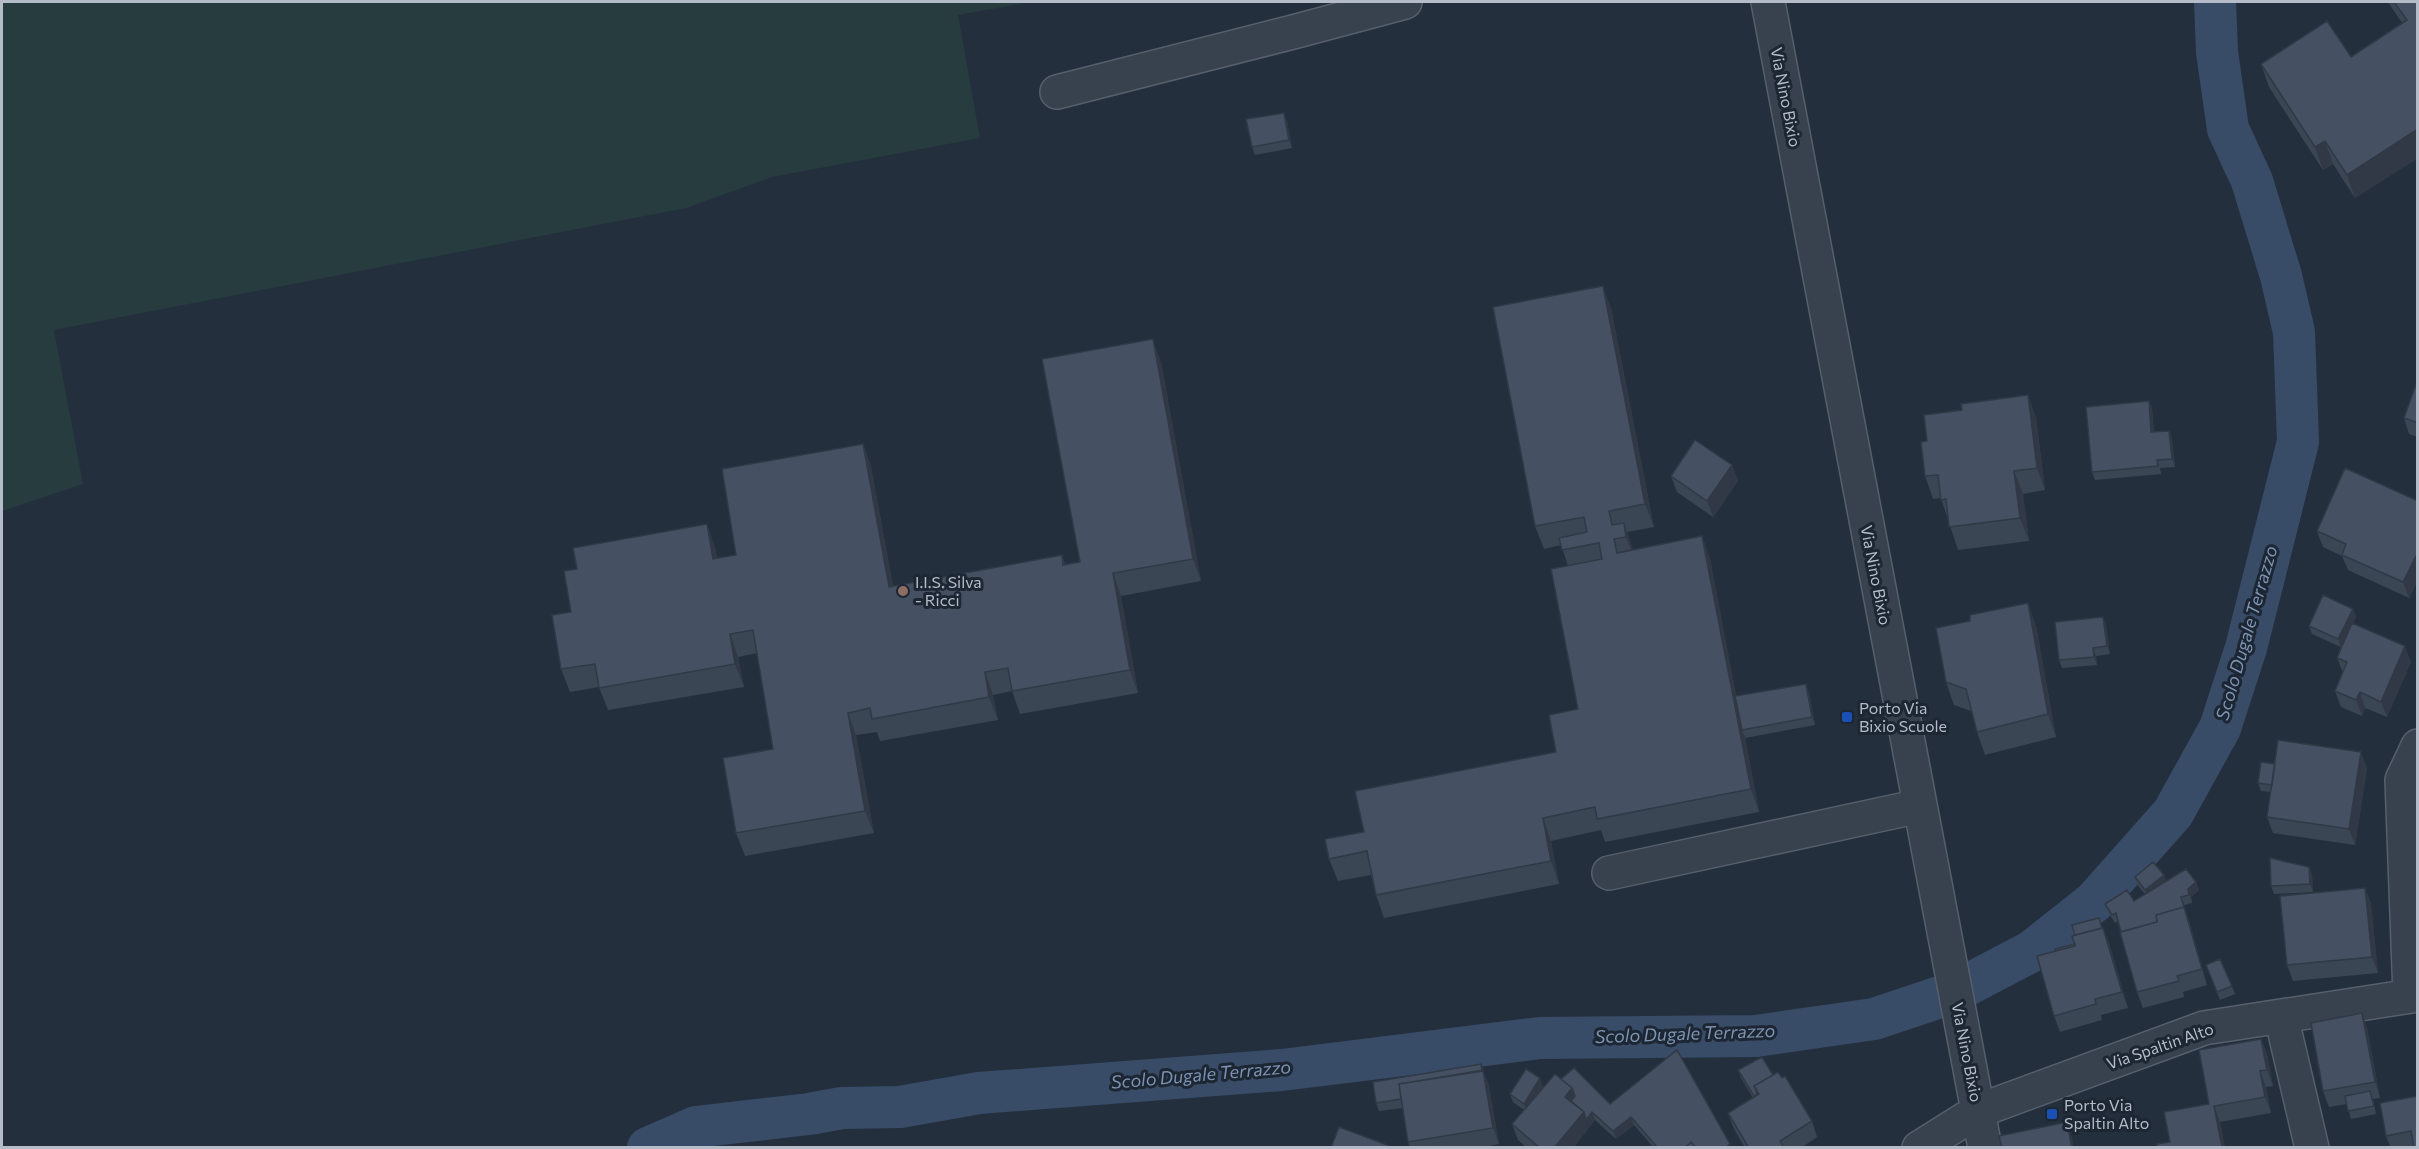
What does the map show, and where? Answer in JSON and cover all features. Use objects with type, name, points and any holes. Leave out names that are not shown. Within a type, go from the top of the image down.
[{"type":"street","points":[[1057,92],[1405,2]]},
{"type":"street","name":"Via Nino Bixio","points":[[1768,2],[1985,1148]]},
{"type":"street","points":[[2414,995],[2402,780],[2418,746]]},
{"type":"street","points":[[1609,873],[1920,807]]},
{"type":"street","name":"Via Spaltin Alto","points":[[1919,1148],[1978,1111],[2204,1028],[2414,995]]},
{"type":"street","points":[[2281,1016],[2312,1148]]},
{"type":"green space","points":[[2,2],[1030,2],[958,15],[980,138],[772,177],[686,208],[54,330],[83,484],[2,511]]},
{"type":"building","points":[[2394,2],[2418,2],[2418,129],[2347,175],[2325,141],[2315,147],[2261,64],[2327,21],[2351,57],[2407,20]]},
{"type":"building","points":[[1284,113],[1289,140],[1252,147],[1246,119]]},
{"type":"building","points":[[1603,286],[1645,504],[1609,511],[1612,525],[1624,523],[1626,537],[1614,539],[1617,553],[1702,536],[1751,789],[1597,819],[1595,807],[1543,818],[1551,861],[1376,895],[1367,851],[1329,859],[1325,839],[1364,832],[1355,791],[1556,752],[1549,715],[1578,709],[1551,569],[1602,559],[1599,543],[1562,550],[1559,538],[1587,532],[1584,517],[1535,526],[1493,307]]},
{"type":"building","points":[[1153,339],[1193,559],[1113,573],[1130,670],[1012,691],[1008,668],[985,672],[989,697],[872,719],[870,708],[848,713],[865,811],[736,833],[723,758],[773,749],[753,630],[730,634],[735,664],[599,688],[595,664],[561,669],[552,615],[571,612],[564,571],[577,569],[573,548],[707,524],[713,559],[736,555],[722,469],[863,444],[889,587],[1062,555],[1063,565],[1080,562],[1042,359]]},
{"type":"building","points":[[2418,379],[2418,423],[2404,418]]},
{"type":"building","points":[[2028,395],[2037,468],[2014,471],[2020,518],[1949,527],[1946,499],[1941,500],[1938,475],[1925,476],[1921,442],[1927,441],[1924,415],[1962,410],[1961,404]]},
{"type":"building","points":[[2149,401],[2151,432],[2169,431],[2172,459],[2157,460],[2158,466],[2092,472],[2086,407]]},
{"type":"building","points":[[1695,440],[1732,465],[1707,501],[1671,476]]},
{"type":"building","points":[[2345,468],[2418,501],[2418,552],[2403,582],[2342,555],[2346,544],[2317,531]]},
{"type":"building","points":[[2323,595],[2353,609],[2338,639],[2309,626]]},
{"type":"building","points":[[2028,603],[2048,714],[1977,732],[1966,689],[1946,682],[1936,628],[1970,621],[1970,615]]},
{"type":"building","points":[[2103,617],[2107,646],[2093,648],[2094,657],[2059,660],[2055,622]]},
{"type":"building","points":[[2352,623],[2405,646],[2381,702],[2360,692],[2356,700],[2335,691],[2347,662],[2337,658]]},
{"type":"building","points":[[1806,684],[1812,717],[1742,730],[1735,696]]},
{"type":"building","points":[[2278,740],[2361,752],[2349,829],[2267,817]]},
{"type":"building","points":[[2261,762],[2275,764],[2272,785],[2258,783]]},
{"type":"building","points":[[2270,858],[2309,867],[2310,884],[2271,886]]},
{"type":"building","points":[[2153,862],[2164,875],[2145,890],[2135,877]]},
{"type":"building","points":[[2186,869],[2196,882],[2188,889],[2189,895],[2181,897],[2184,907],[2156,915],[2157,922],[2121,932],[2116,913],[2112,915],[2105,904],[2127,890],[2134,901]]},
{"type":"building","points":[[2365,888],[2372,957],[2287,965],[2280,896]]},
{"type":"building","points":[[2184,907],[2202,969],[2177,976],[2179,981],[2137,992],[2120,932],[2157,922],[2156,915]]},
{"type":"building","points":[[2099,918],[2102,928],[2075,935],[2072,925]]},
{"type":"building","points":[[2103,928],[2122,992],[2095,999],[2096,1004],[2054,1016],[2037,956],[2075,946],[2072,936]]},
{"type":"building","points":[[2075,944],[2075,946],[2055,951],[2055,949]]},
{"type":"building","points":[[2220,959],[2232,986],[2217,992],[2206,965]]},
{"type":"building","points":[[2362,1013],[2375,1082],[2323,1091],[2311,1023]]},
{"type":"building","points":[[2261,1039],[2267,1070],[2260,1071],[2265,1097],[2214,1106],[2222,1147],[2157,1148],[2157,1144],[2170,1142],[2164,1112],[2209,1104],[2199,1050]]},
{"type":"building","points":[[1677,1050],[1730,1144],[1725,1148],[1696,1148],[1691,1142],[1685,1148],[1658,1148],[1631,1117],[1613,1131],[1592,1112],[1586,1120],[1584,1112],[1571,1101],[1575,1096],[1572,1088],[1561,1079],[1574,1068],[1610,1104]]},
{"type":"building","points":[[1762,1057],[1773,1075],[1754,1086],[1757,1094],[1754,1096],[1738,1070]]},
{"type":"building","points":[[1481,1064],[1482,1071],[1399,1084],[1401,1099],[1376,1103],[1373,1082]]},
{"type":"building","points":[[1526,1069],[1540,1078],[1524,1104],[1510,1094]]},
{"type":"building","points":[[1483,1070],[1493,1128],[1408,1142],[1399,1084]]},
{"type":"building","points":[[1778,1072],[1782,1078],[1785,1076],[1812,1121],[1780,1141],[1784,1148],[1749,1148],[1728,1113],[1759,1094],[1754,1086]]},
{"type":"building","points":[[1555,1074],[1572,1088],[1565,1097],[1584,1112],[1554,1148],[1540,1148],[1512,1124]]},
{"type":"building","points":[[2370,1091],[2374,1106],[2348,1111],[2345,1096]]},
{"type":"building","points":[[2418,1096],[2418,1148],[2414,1148],[2411,1131],[2386,1136],[2380,1103]]},
{"type":"building","points":[[2067,1122],[2072,1148],[2002,1148],[1999,1136]]},
{"type":"building","points":[[1339,1127],[1390,1146],[1390,1148],[1331,1148]]},
{"type":"building","points":[[1691,1142],[1696,1148],[1685,1148]]},
{"type":"waterway","name":"Scolo Dugale Terrazzo","points":[[648,1148],[696,1127],[842,1108],[900,1107],[979,1093],[1282,1070],[1540,1038],[1756,1036],[1874,1019],[1952,993],[2032,951],[2094,902],[2173,813],[2220,728],[2246,648],[2298,442],[2294,332],[2281,276],[2252,181],[2228,129],[2217,52],[2215,2]]},
{"type":"place","name":"I.I.S. Silva - Ricci","points":[[903,591]]},
{"type":"place","name":"Porto Via Bixio Scuole","points":[[1847,717]]},
{"type":"place","name":"Porto Via Spaltin Alto","points":[[2052,1114]]}]
